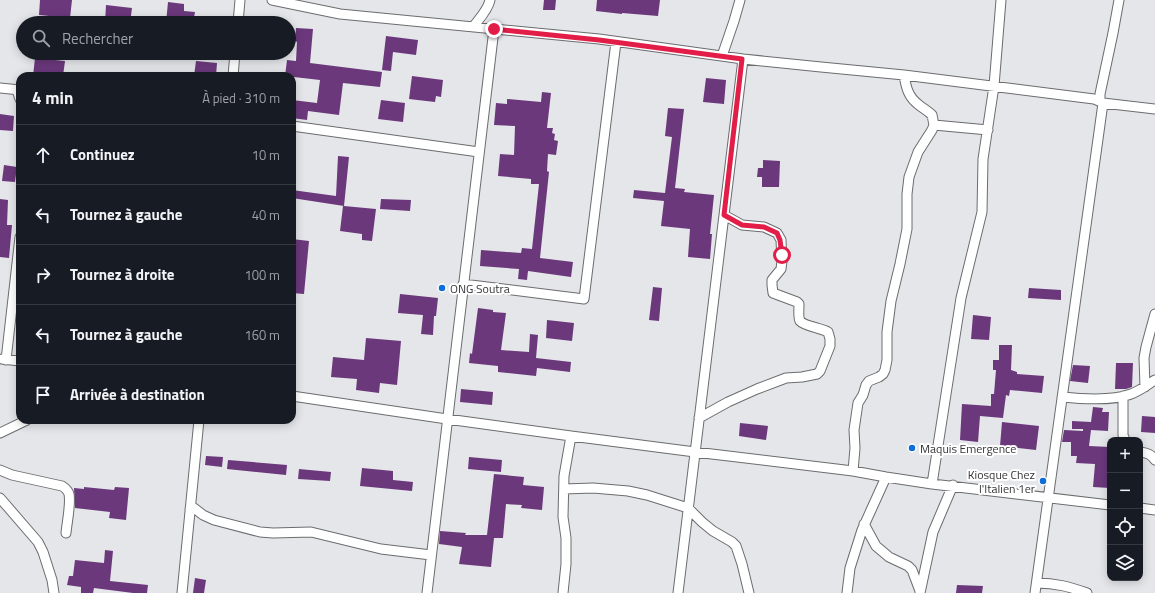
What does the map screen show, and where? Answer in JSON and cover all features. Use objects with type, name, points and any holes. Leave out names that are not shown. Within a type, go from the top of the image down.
[{"type":"street","points":[[239,16],[240,0]]},
{"type":"street","points":[[272,0],[340,14],[616,42],[821,68],[904,75],[1155,109]]},
{"type":"street","points":[[473,27],[485,11],[490,0]]},
{"type":"street","points":[[722,56],[740,0]]},
{"type":"street","points":[[932,484],[960,298],[982,212],[983,159],[994,86],[1001,0]]},
{"type":"street","points":[[1035,593],[1049,498],[1101,102],[1100,94],[1119,0]]},
{"type":"street","points":[[426,593],[494,29]]},
{"type":"street","points":[[463,284],[584,300],[616,42]]},
{"type":"street","points":[[678,593],[742,59]]},
{"type":"street","points":[[233,72],[234,60]]},
{"type":"street","points":[[853,471],[854,430],[858,403],[869,381],[879,377],[885,370],[887,360],[887,332],[891,301],[907,229],[907,194],[909,177],[915,159],[934,125],[932,115],[915,102],[908,93],[905,87],[904,75]]},
{"type":"street","points":[[0,88],[16,90]]},
{"type":"street","points":[[934,125],[988,130]]},
{"type":"street","points":[[296,127],[479,152]]},
{"type":"street","points":[[699,418],[728,402],[772,383],[786,378],[817,374],[820,371],[830,346],[828,332],[801,322],[799,304],[797,302],[773,293],[772,280],[780,269],[782,261],[780,240],[777,233],[764,227],[742,225],[724,215]]},
{"type":"street","points":[[16,266],[3,359],[16,361]]},
{"type":"street","points":[[1145,387],[1144,358],[1155,314]]},
{"type":"street","points":[[1062,397],[1115,398],[1139,391],[1155,380]]},
{"type":"street","points":[[1123,396],[1124,437]]},
{"type":"street","points":[[296,397],[571,436],[853,471],[932,484],[1107,505]]},
{"type":"street","points":[[0,433],[19,424]]},
{"type":"street","points":[[182,593],[199,424]]},
{"type":"street","points":[[563,593],[566,564],[566,538],[563,517],[564,476],[571,436]]},
{"type":"street","points":[[1143,453],[1152,456],[1155,460]]},
{"type":"street","points":[[0,470],[12,475],[62,486],[66,489],[69,504],[66,533]]},
{"type":"street","points":[[847,593],[850,568],[864,524],[886,477]]},
{"type":"street","points":[[921,593],[933,532],[953,486]]},
{"type":"street","points":[[564,489],[593,488],[628,491],[647,495],[688,508],[713,531],[736,546],[749,593]]},
{"type":"street","points":[[0,498],[38,542],[43,552],[52,580],[54,593]]},
{"type":"street","points":[[190,509],[194,508],[214,520],[260,532],[311,532],[325,537],[381,549],[431,555]]},
{"type":"street","points":[[1143,508],[1155,510]]},
{"type":"street","points":[[864,524],[876,546],[889,557],[908,566],[912,570],[921,593]]},
{"type":"street","points":[[1037,583],[1050,583],[1087,593]]},
{"type":"building","points":[[40,0],[72,0],[70,16],[39,15]]},
{"type":"building","points":[[544,0],[556,0],[555,10],[543,10]]},
{"type":"building","points":[[597,0],[660,0],[658,16],[596,11]]},
{"type":"building","points":[[168,2],[184,4],[184,11],[195,12],[194,16],[167,16]]},
{"type":"building","points":[[106,5],[132,8],[131,16],[105,16]]},
{"type":"building","points":[[296,28],[313,29],[310,63],[382,72],[380,87],[343,83],[339,115],[308,111],[307,120],[296,119],[296,100],[317,103],[320,80],[296,77],[296,72],[286,72],[287,60],[296,61]]},
{"type":"building","points":[[386,36],[418,40],[416,55],[393,52],[391,71],[382,70]]},
{"type":"building","points":[[35,60],[65,61],[64,72],[33,72]]},
{"type":"building","points":[[196,61],[217,63],[216,72],[195,72]]},
{"type":"building","points":[[412,76],[443,80],[441,97],[436,96],[435,102],[409,99]]},
{"type":"building","points":[[706,78],[726,80],[724,104],[703,102]]},
{"type":"building","points":[[542,92],[551,93],[547,128],[553,128],[552,133],[555,134],[554,140],[558,141],[556,155],[548,154],[547,171],[549,172],[540,258],[573,262],[571,277],[528,271],[527,280],[518,279],[519,269],[480,266],[481,250],[521,253],[522,248],[532,249],[539,184],[531,184],[531,179],[498,176],[500,154],[514,155],[515,126],[494,125],[496,103],[507,104],[507,99],[541,102]]},
{"type":"building","points":[[381,100],[405,103],[403,122],[378,119]]},
{"type":"building","points":[[668,108],[684,109],[675,188],[685,189],[684,192],[714,195],[710,234],[712,234],[710,259],[688,257],[690,229],[661,226],[664,201],[633,198],[634,190],[665,193],[672,137],[665,136]]},
{"type":"building","points":[[0,114],[14,116],[13,131],[0,130]]},
{"type":"building","points":[[338,156],[349,157],[344,206],[296,199],[296,191],[336,196]]},
{"type":"building","points":[[763,160],[780,161],[779,187],[762,187],[762,177],[757,177],[758,168],[763,168]]},
{"type":"building","points":[[4,165],[16,167],[15,182],[2,181]]},
{"type":"building","points":[[0,199],[8,200],[7,225],[12,225],[9,258],[0,257]]},
{"type":"building","points":[[381,199],[411,200],[410,211],[380,209]]},
{"type":"building","points":[[343,206],[376,209],[372,241],[362,240],[362,234],[340,231]]},
{"type":"building","points":[[296,239],[309,241],[304,294],[296,293]]},
{"type":"building","points":[[653,287],[662,288],[659,321],[649,320]]},
{"type":"building","points":[[1029,288],[1061,290],[1061,300],[1028,298]]},
{"type":"building","points":[[400,294],[438,298],[436,316],[434,316],[433,335],[421,334],[423,315],[398,313]]},
{"type":"building","points":[[478,308],[493,310],[493,312],[506,313],[501,350],[529,352],[530,334],[538,335],[536,358],[571,362],[570,372],[537,368],[536,376],[498,372],[498,366],[469,363],[470,353],[472,354]]},
{"type":"building","points":[[973,315],[991,317],[989,340],[971,339]]},
{"type":"building","points":[[547,320],[574,323],[572,341],[546,338]]},
{"type":"building","points":[[366,338],[401,341],[397,385],[380,383],[379,393],[356,390],[357,379],[331,377],[333,357],[364,360]]},
{"type":"building","points":[[999,345],[1012,345],[1011,370],[1017,372],[1017,374],[1044,376],[1042,393],[1010,390],[1009,396],[1006,395],[1003,418],[980,416],[978,442],[960,440],[962,404],[991,406],[991,394],[994,394],[996,370],[993,370],[993,360],[999,360]]},
{"type":"building","points":[[1116,363],[1133,363],[1132,387],[1126,389],[1115,389]]},
{"type":"building","points":[[1073,365],[1090,366],[1088,383],[1070,381]]},
{"type":"building","points":[[461,389],[493,392],[492,405],[460,402]]},
{"type":"building","points":[[1093,407],[1103,408],[1102,412],[1109,412],[1108,431],[1091,430],[1089,446],[1107,447],[1107,488],[1093,487],[1095,464],[1076,463],[1077,456],[1071,456],[1071,442],[1062,442],[1064,430],[1083,431],[1083,429],[1072,429],[1072,421],[1091,422]]},
{"type":"building","points":[[1142,416],[1155,417],[1155,433],[1141,432]]},
{"type":"building","points":[[1002,422],[1039,426],[1036,450],[1000,446]]},
{"type":"building","points":[[740,423],[768,426],[766,440],[739,436]]},
{"type":"building","points":[[206,456],[223,457],[222,467],[205,465]]},
{"type":"building","points":[[469,457],[502,460],[501,472],[468,469]]},
{"type":"building","points":[[228,460],[287,465],[286,475],[227,469]]},
{"type":"building","points":[[362,468],[393,471],[393,480],[413,482],[412,491],[360,486]]},
{"type":"building","points":[[299,469],[331,472],[330,481],[298,479]]},
{"type":"building","points":[[494,474],[524,477],[523,485],[544,487],[542,510],[521,508],[522,505],[506,504],[503,538],[494,538],[491,567],[459,564],[462,547],[439,544],[440,531],[466,533],[465,535],[487,535]]},
{"type":"building","points":[[84,487],[114,490],[115,487],[129,488],[126,520],[109,518],[110,512],[75,508],[74,488],[84,489]]},
{"type":"building","points":[[105,550],[113,551],[110,581],[148,585],[147,593],[133,593],[94,588],[93,593],[81,593],[81,587],[67,585],[69,576],[73,576],[75,560],[104,563]]},
{"type":"building","points":[[195,578],[206,580],[204,593],[193,593]]},
{"type":"building","points":[[957,585],[983,586],[982,593],[956,593]]},
{"type":"place","name":"ONG Soutra","points":[[442,288]]},
{"type":"place","name":"Maquis Emergence","points":[[912,448]]},
{"type":"place","name":"Kiosque Chez l'Italien 1er","points":[[1043,481]]},
{"type":"route","points":[[494,29],[599,40],[742,59],[724,215],[742,225],[756,225],[777,233],[780,240],[782,255]]}]
